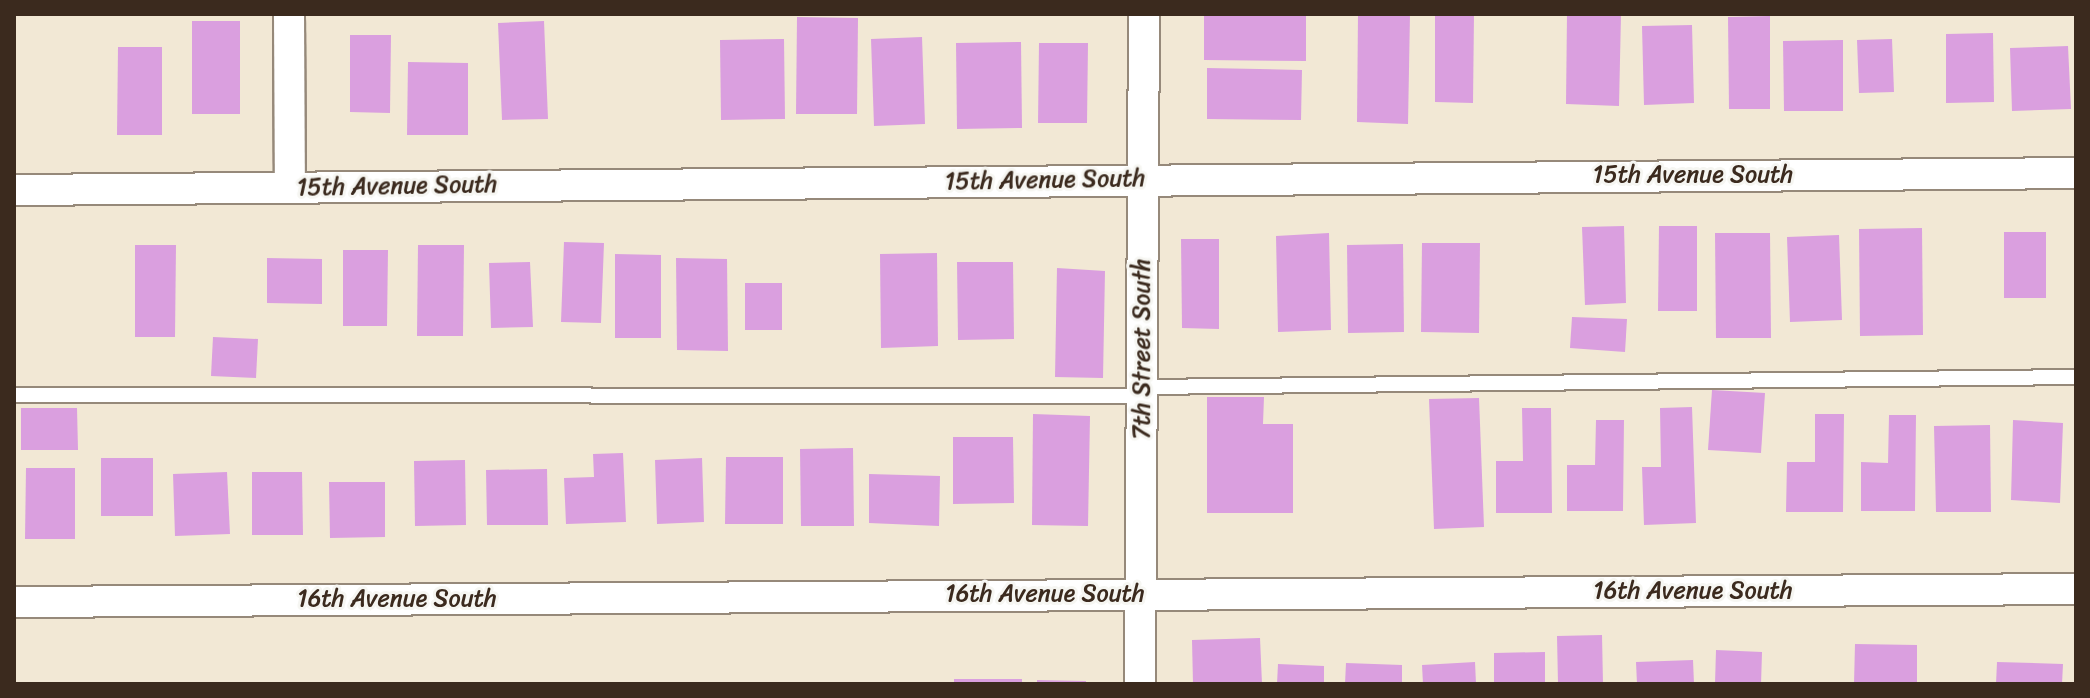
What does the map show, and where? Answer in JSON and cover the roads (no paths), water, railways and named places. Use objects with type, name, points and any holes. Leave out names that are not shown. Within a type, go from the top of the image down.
[{"type":"street","points":[[289,14],[290,187]]},
{"type":"street","name":"7th Street South","points":[[1140,684],[1144,14]]},
{"type":"street","name":"15th Avenue South","points":[[14,190],[2076,173]]},
{"type":"street","name":"16th Avenue South","points":[[14,602],[2076,589]]},
{"type":"lane","points":[[14,395],[1142,392],[2076,377]]}]
